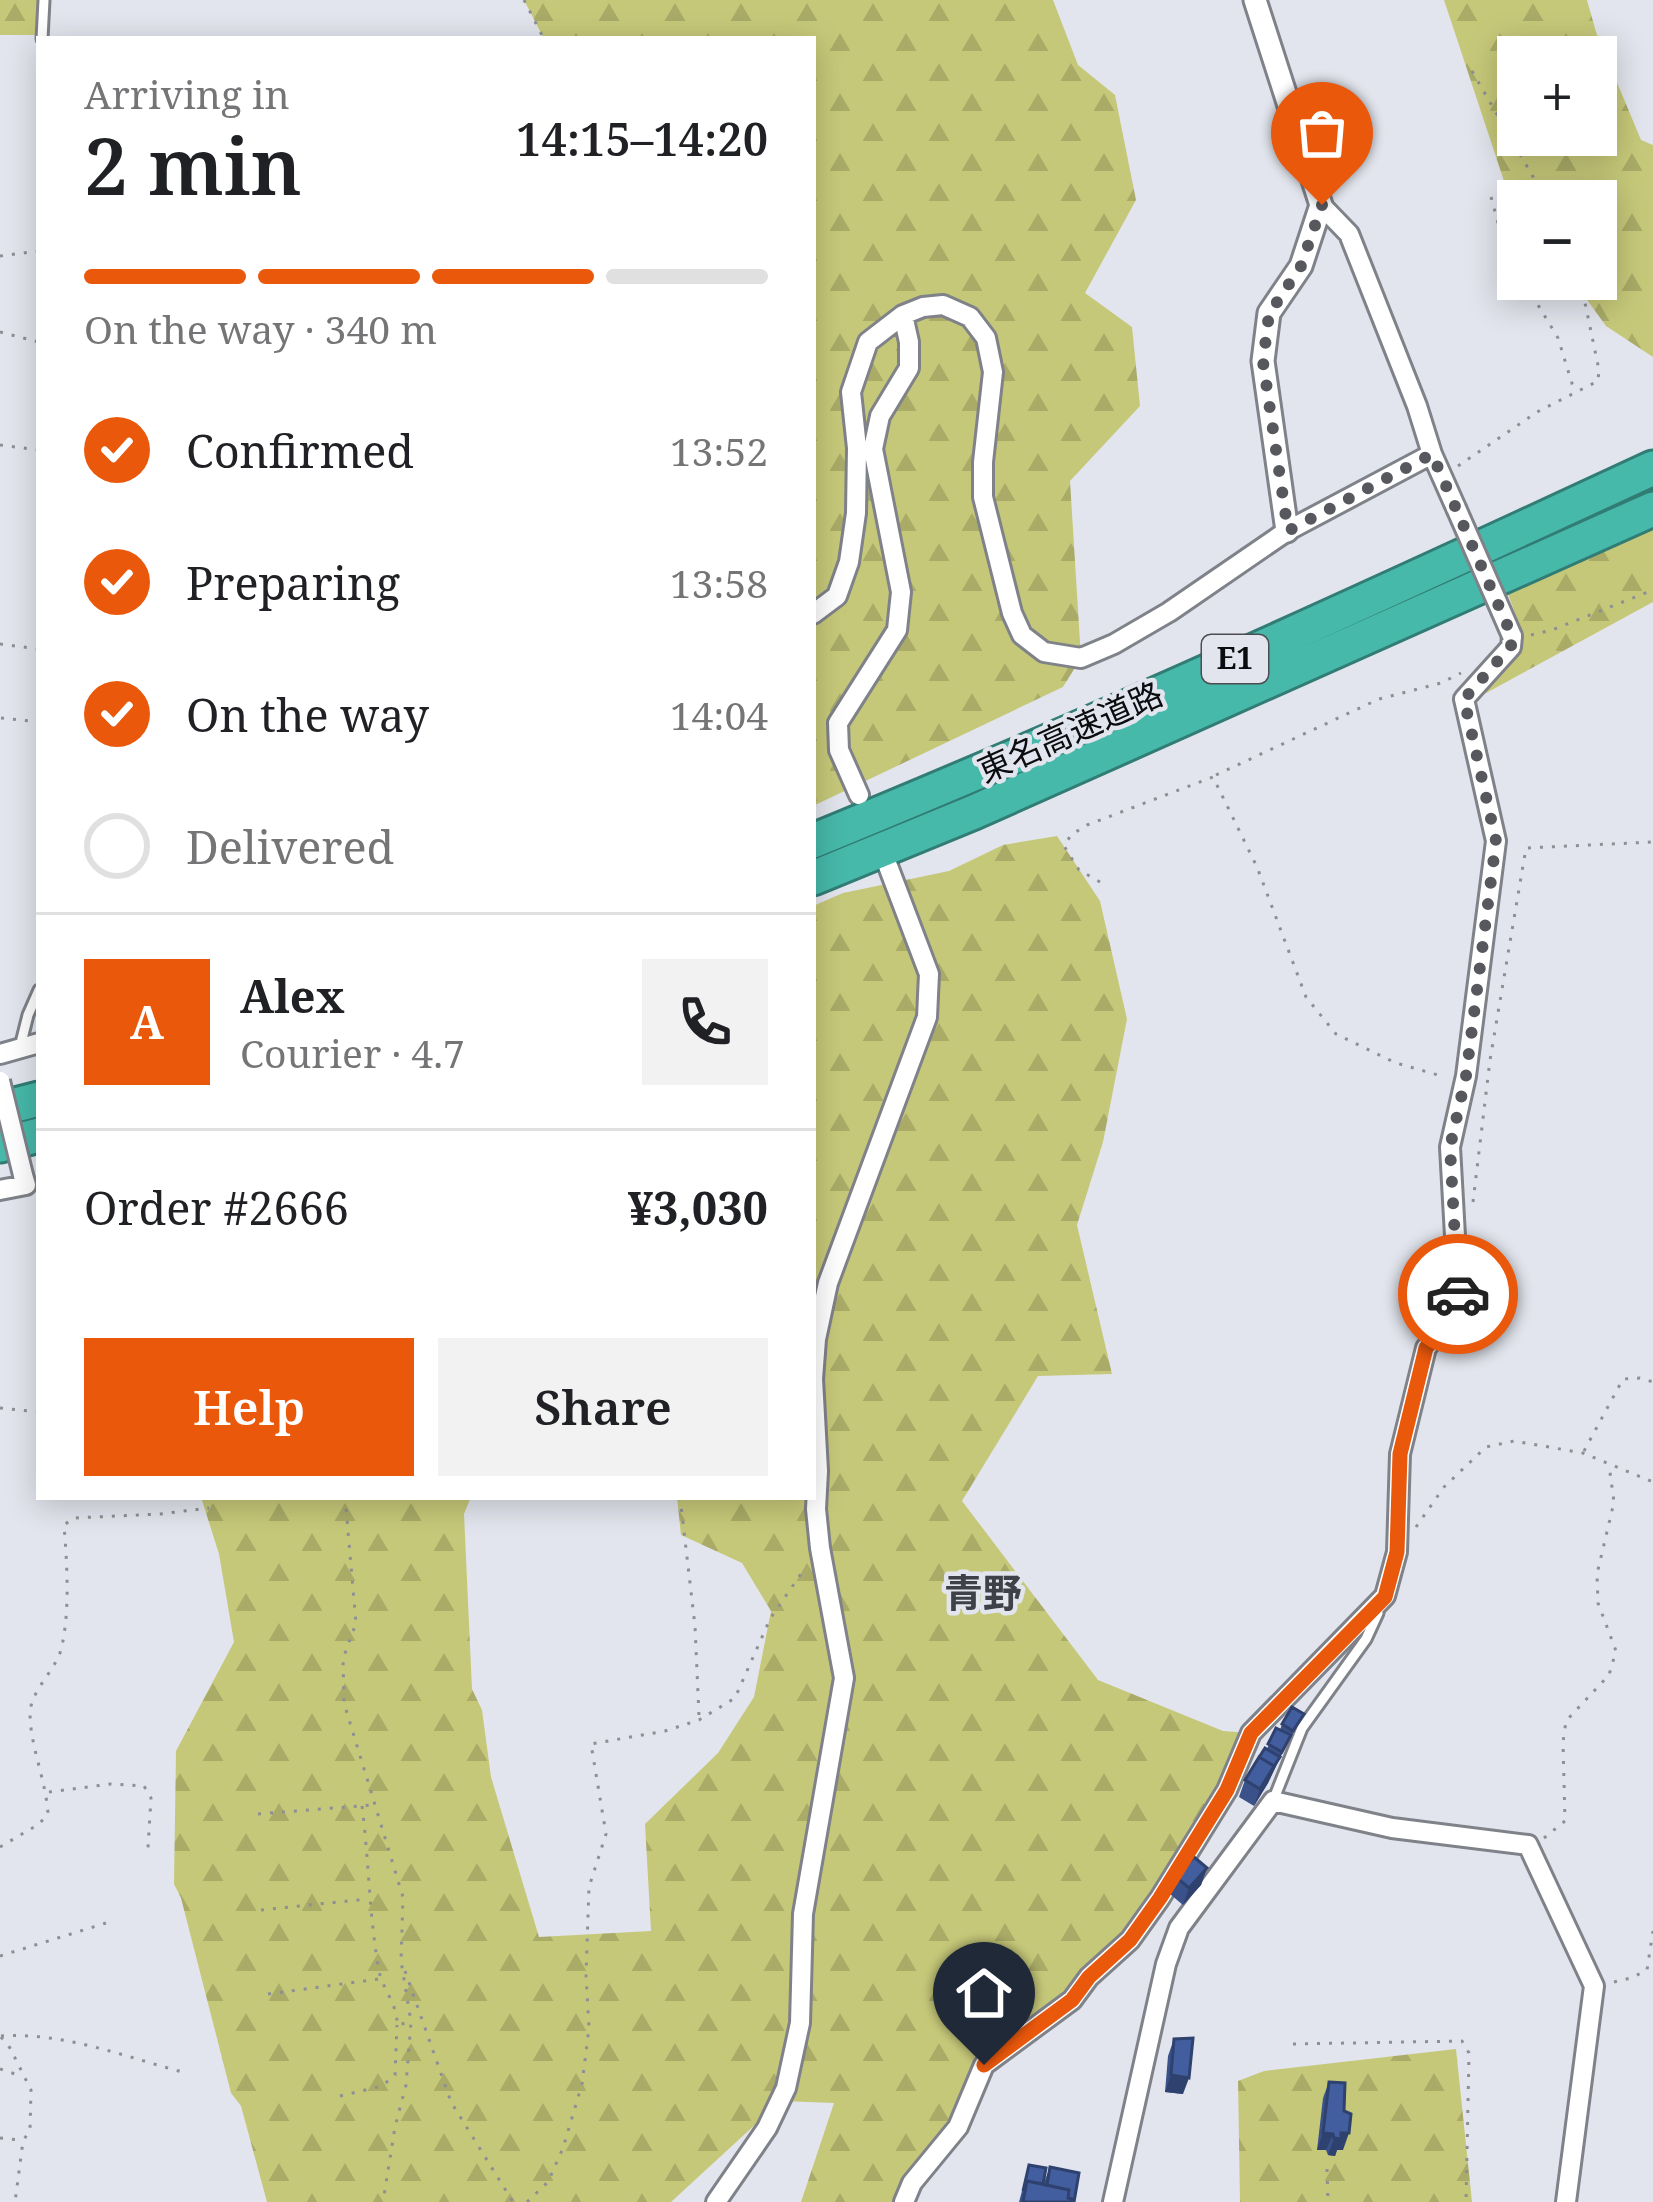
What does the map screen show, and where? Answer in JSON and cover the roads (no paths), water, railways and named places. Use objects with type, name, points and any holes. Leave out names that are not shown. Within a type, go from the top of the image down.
[{"type":"highway","name":"東名高速道路","points":[[816,840],[1206,672],[1653,468]]},
{"type":"highway","name":"東名高速道路","points":[[816,877],[974,812],[1653,509]]},
{"type":"highway","points":[[0,1109],[36,1100]]},
{"type":"highway","points":[[0,1145],[36,1136]]},
{"type":"street","points":[[904,2202],[912,2183],[958,2127],[984,2065],[1072,2000],[1089,1977],[1130,1940],[1227,1790],[1251,1733],[1385,1597],[1397,1552],[1400,1454],[1426,1348],[1459,1307],[1450,1147],[1464,1082],[1496,841],[1464,699],[1511,646],[1512,636],[1432,454],[1349,234],[1322,205],[1255,0]]},
{"type":"street","points":[[1288,531],[1263,362],[1269,314],[1301,266],[1322,205]]},
{"type":"street","points":[[816,612],[837,596],[849,562],[856,514],[851,392],[868,342],[903,315],[923,307],[943,305],[970,317],[986,338],[993,372],[983,497],[1012,613],[1022,635],[1044,652],[1081,658],[1114,644],[1288,531],[1432,454]]},
{"type":"street","points":[[859,795],[839,750],[838,723],[898,630],[901,592],[873,449],[880,416],[909,368],[903,315]]},
{"type":"street","points":[[816,1339],[828,1283],[927,1016],[929,974],[888,866]]},
{"type":"street","points":[[0,1054],[30,1045]]},
{"type":"street","points":[[0,1082],[26,1184],[0,1190]]},
{"type":"street","points":[[716,2202],[767,2128],[786,2089],[800,2023],[803,1915],[844,1678],[816,1500]]},
{"type":"street","points":[[1113,2202],[1166,1964],[1179,1928],[1273,1801],[1392,1828],[1528,1845],[1594,1986],[1566,2202]]},
{"type":"lane","points":[[42,36],[44,0]]},
{"type":"lane","points":[[30,1045],[28,1015],[36,997]]},
{"type":"lane","points":[[1273,1801],[1302,1728],[1366,1639],[1385,1597]]},
{"type":"district","name":"青野","points":[[983,1593]]}]
